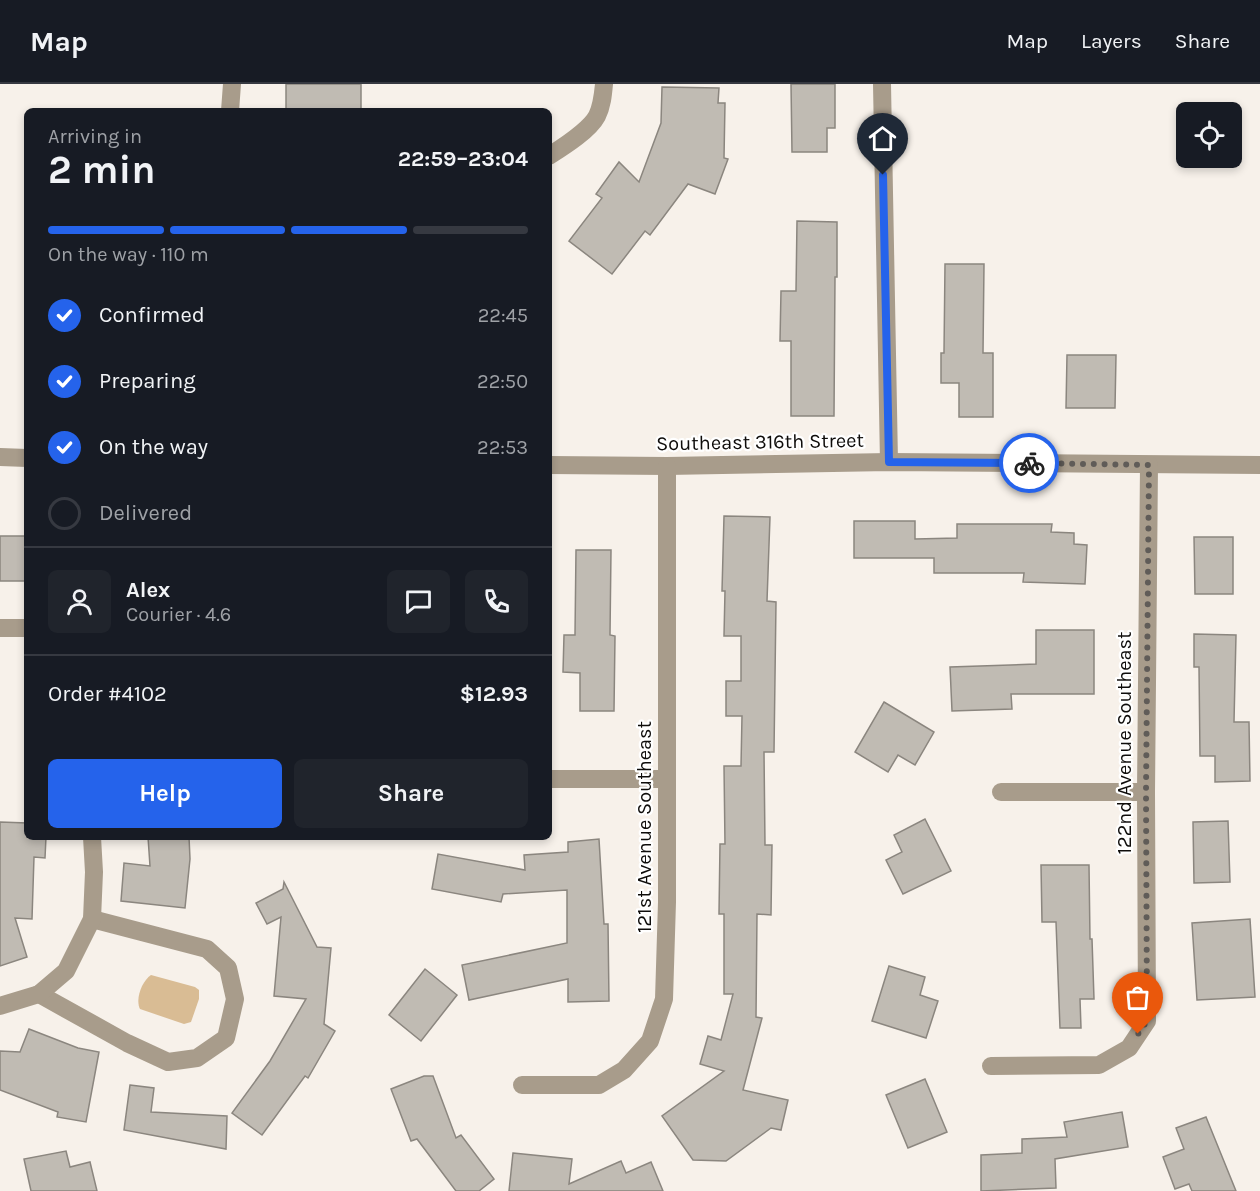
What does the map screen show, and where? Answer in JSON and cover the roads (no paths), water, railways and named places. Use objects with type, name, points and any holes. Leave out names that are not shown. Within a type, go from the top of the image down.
[{"type":"street","points":[[230,108],[232,84]]},
{"type":"street","points":[[552,154],[566,145],[596,118],[604,84]]},
{"type":"street","points":[[882,84],[889,462]]},
{"type":"street","points":[[0,457],[24,458]]},
{"type":"street","name":"Southeast 316th Street","points":[[552,465],[667,466],[889,462],[1260,465]]},
{"type":"street","name":"122nd Avenue Southeast","points":[[990,1066],[1099,1065],[1129,1048],[1147,1021],[1146,792],[1149,465]]},
{"type":"street","name":"121st Avenue Southeast","points":[[522,1085],[598,1085],[624,1070],[650,1041],[664,999],[667,466]]},
{"type":"street","points":[[0,627],[24,628]]},
{"type":"street","points":[[552,779],[667,779]]},
{"type":"street","points":[[1000,792],[1146,792]]},
{"type":"street","points":[[0,1006],[39,994],[66,971],[92,919],[94,872],[92,840]]},
{"type":"street","points":[[39,994],[127,1043],[168,1062],[197,1058],[226,1038],[235,999],[228,968],[207,948],[92,919]]}]
